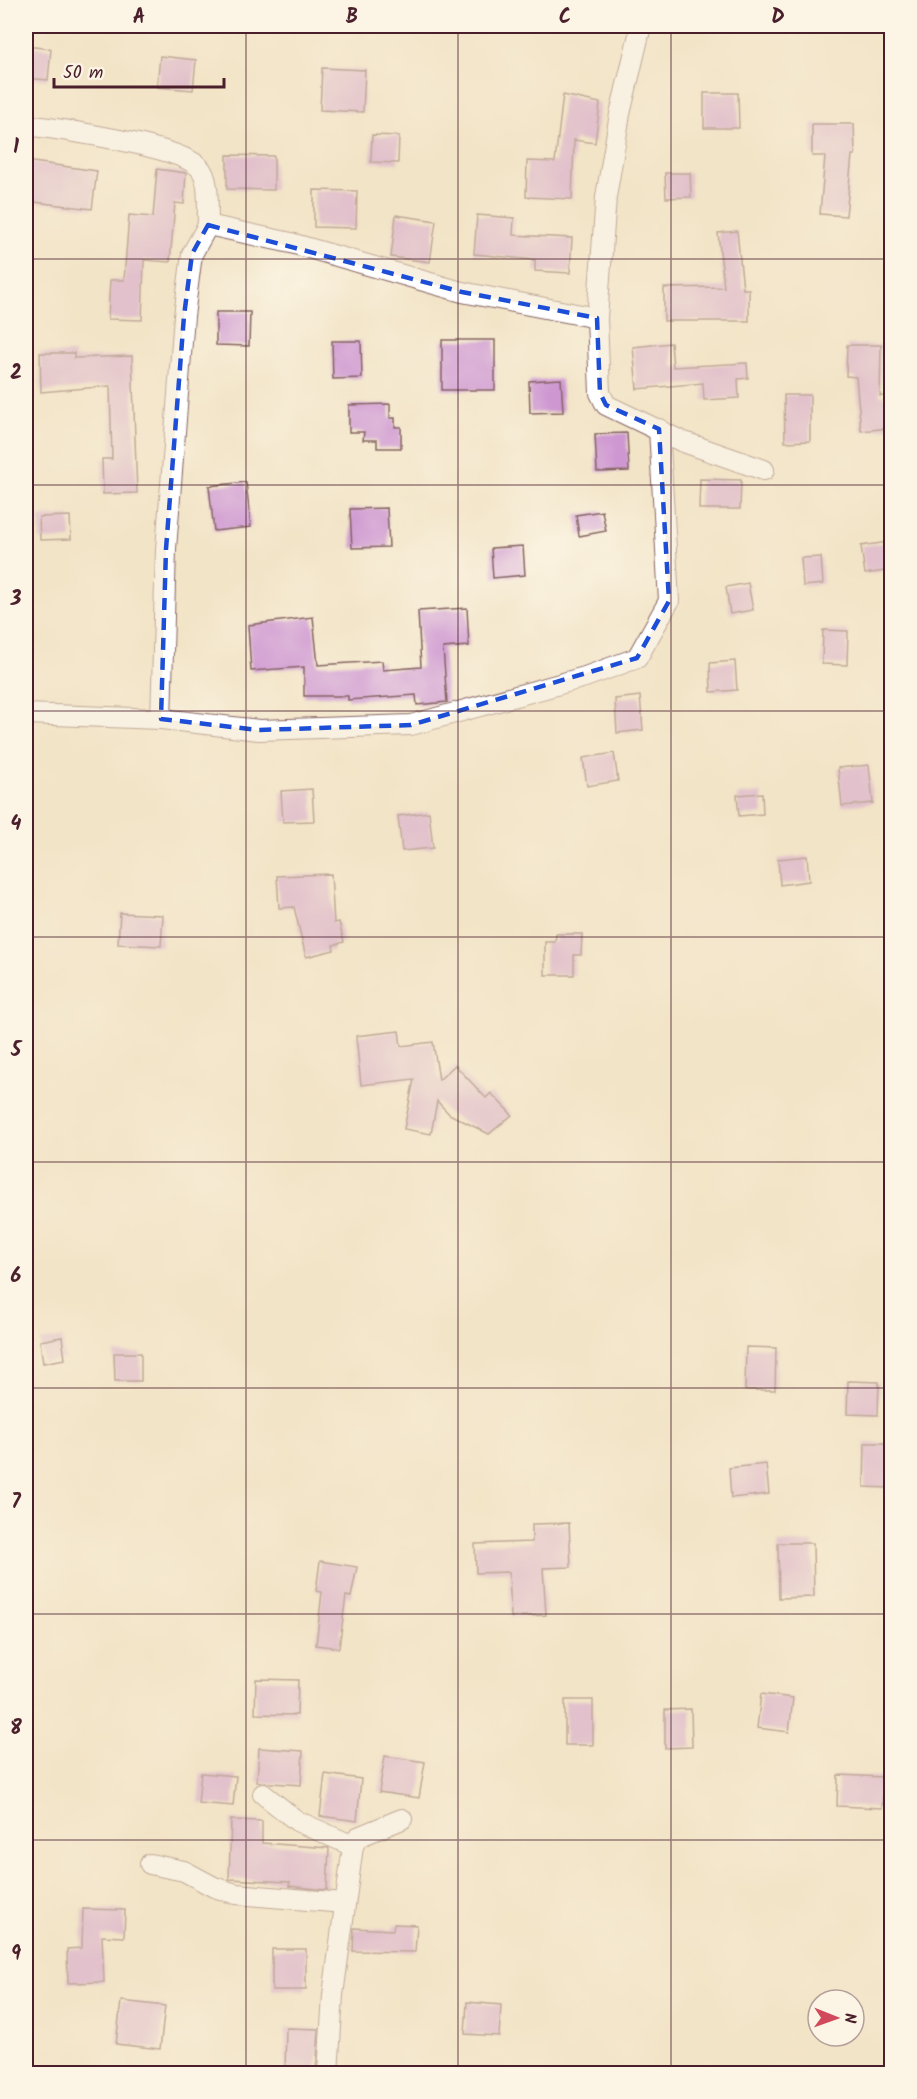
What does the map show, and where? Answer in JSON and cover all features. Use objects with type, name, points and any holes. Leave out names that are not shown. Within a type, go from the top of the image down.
[{"type":"street","points":[[641,26],[620,114],[606,197],[597,318],[600,393],[606,405],[681,441],[764,470]]},
{"type":"street","points":[[26,125],[152,148],[190,160],[201,168],[205,180],[208,225],[192,254],[184,316],[166,549],[161,719]]},
{"type":"street","points":[[208,225],[291,243],[462,292],[597,318]]},
{"type":"street","points":[[26,714],[161,719],[259,730],[411,725],[585,677],[637,658],[669,601],[658,429]]},
{"type":"street","points":[[263,1794],[297,1821],[353,1846]]},
{"type":"street","points":[[328,2073],[333,1995],[353,1846],[358,1837],[402,1819]]},
{"type":"street","points":[[150,1864],[184,1871],[214,1887],[236,1894],[344,1903]]},
{"type":"highlighted area","points":[[208,225],[462,292],[597,318],[600,393],[606,405],[659,429],[669,601],[637,658],[411,725],[259,730],[161,719],[166,549],[184,316],[192,254]]},
{"type":"building","points":[[26,46],[51,49],[48,80],[26,78]]},
{"type":"building","points":[[160,56],[196,60],[193,90],[157,87]]},
{"type":"building","points":[[322,68],[365,70],[363,112],[320,110]]},
{"type":"building","points":[[704,93],[738,93],[739,128],[704,128]]},
{"type":"building","points":[[563,95],[600,103],[595,143],[574,140],[572,199],[526,197],[527,161],[555,162]]},
{"type":"building","points":[[812,124],[854,124],[855,155],[852,155],[846,216],[820,214],[825,156],[812,156]]},
{"type":"building","points":[[372,135],[399,136],[398,163],[371,162]]},
{"type":"building","points":[[227,155],[274,156],[274,190],[227,189]]},
{"type":"building","points":[[26,161],[97,171],[92,209],[26,201]]},
{"type":"building","points":[[157,169],[186,173],[184,204],[175,203],[170,262],[144,260],[142,320],[108,319],[110,280],[124,280],[129,215],[153,217]]},
{"type":"building","points":[[665,173],[690,173],[691,197],[666,198]]},
{"type":"building","points":[[314,190],[357,191],[356,228],[314,227]]},
{"type":"building","points":[[396,215],[436,221],[430,262],[391,257]]},
{"type":"building","points":[[477,215],[514,218],[513,235],[572,238],[570,273],[535,271],[535,260],[474,254]]},
{"type":"building","points":[[737,231],[743,289],[749,289],[749,321],[664,321],[664,288],[724,287],[718,233]]},
{"type":"building","points":[[216,312],[250,312],[249,346],[216,345]]},
{"type":"building","points":[[442,340],[495,340],[495,390],[442,390]]},
{"type":"building","points":[[332,341],[361,341],[362,378],[333,379]]},
{"type":"building","points":[[671,343],[673,367],[747,363],[748,378],[738,379],[739,398],[704,400],[703,383],[637,389],[633,347]]},
{"type":"building","points":[[847,345],[881,345],[880,396],[885,396],[889,428],[861,431],[856,377],[846,376]]},
{"type":"building","points":[[40,353],[74,353],[74,358],[132,356],[137,493],[103,494],[102,459],[112,459],[110,386],[41,392]]},
{"type":"building","points":[[561,379],[563,412],[530,413],[529,381]]},
{"type":"building","points":[[784,395],[810,395],[810,441],[785,442]]},
{"type":"building","points":[[390,404],[390,418],[395,418],[395,427],[401,427],[401,448],[377,448],[377,440],[363,440],[364,432],[349,432],[349,405]]},
{"type":"building","points":[[627,433],[629,471],[597,472],[595,434]]},
{"type":"building","points":[[700,479],[741,480],[740,509],[699,509]]},
{"type":"building","points":[[246,482],[251,527],[214,531],[209,486]]},
{"type":"building","points":[[387,508],[389,547],[352,548],[350,509]]},
{"type":"building","points":[[602,511],[606,531],[579,536],[576,515]]},
{"type":"building","points":[[70,516],[71,539],[40,540],[39,517]]},
{"type":"building","points":[[888,542],[891,570],[865,574],[861,546]]},
{"type":"building","points":[[523,546],[525,575],[493,578],[491,548]]},
{"type":"building","points":[[821,557],[823,584],[803,586],[801,558]]},
{"type":"building","points":[[748,583],[753,610],[730,614],[726,587]]},
{"type":"building","points":[[467,608],[469,646],[443,648],[447,702],[417,705],[416,695],[348,700],[348,696],[304,696],[304,667],[251,671],[248,625],[313,617],[318,665],[382,661],[383,670],[421,667],[418,611]]},
{"type":"building","points":[[823,630],[848,631],[847,665],[822,664]]},
{"type":"building","points":[[735,661],[737,690],[711,692],[710,663]]},
{"type":"building","points":[[640,696],[643,730],[617,733],[615,699]]},
{"type":"building","points":[[614,753],[618,781],[587,786],[583,758]]},
{"type":"building","points":[[869,765],[873,803],[842,806],[838,768]]},
{"type":"building","points":[[312,789],[314,821],[283,822],[281,791]]},
{"type":"building","points":[[762,793],[763,814],[739,816],[737,795]]},
{"type":"building","points":[[429,812],[433,848],[402,851],[398,816]]},
{"type":"building","points":[[807,856],[809,881],[780,885],[778,859]]},
{"type":"building","points":[[331,874],[334,923],[339,922],[344,942],[333,945],[334,950],[306,957],[294,907],[279,908],[277,876]]},
{"type":"building","points":[[120,913],[163,915],[161,946],[118,944]]},
{"type":"building","points":[[556,934],[582,934],[581,955],[574,955],[574,975],[545,975],[545,942],[555,942]]},
{"type":"building","points":[[399,1031],[401,1046],[433,1042],[439,1080],[455,1065],[486,1098],[491,1093],[512,1115],[489,1134],[449,1114],[437,1101],[431,1134],[404,1129],[414,1079],[361,1085],[356,1036]]},
{"type":"building","points":[[62,1337],[65,1359],[43,1363],[40,1341]]},
{"type":"building","points":[[746,1347],[776,1348],[775,1390],[745,1390]]},
{"type":"building","points":[[114,1353],[141,1353],[141,1381],[115,1381]]},
{"type":"building","points":[[848,1381],[879,1382],[878,1415],[847,1414]]},
{"type":"building","points":[[865,1443],[891,1443],[891,1488],[864,1487]]},
{"type":"building","points":[[766,1464],[769,1494],[731,1498],[729,1468]]},
{"type":"building","points":[[569,1523],[571,1567],[543,1568],[546,1615],[511,1617],[509,1572],[476,1573],[475,1544],[532,1542],[532,1524]]},
{"type":"building","points":[[778,1543],[813,1543],[814,1597],[779,1598]]},
{"type":"building","points":[[320,1561],[357,1567],[351,1597],[346,1596],[339,1648],[316,1645],[322,1592],[316,1591]]},
{"type":"building","points":[[256,1679],[298,1680],[297,1715],[255,1714]]},
{"type":"building","points":[[761,1694],[793,1698],[789,1732],[757,1728]]},
{"type":"building","points":[[565,1700],[593,1700],[593,1745],[565,1745]]},
{"type":"building","points":[[691,1709],[692,1747],[665,1748],[665,1710]]},
{"type":"building","points":[[259,1748],[303,1751],[301,1785],[257,1782]]},
{"type":"building","points":[[385,1756],[425,1762],[419,1798],[379,1792]]},
{"type":"building","points":[[201,1773],[236,1776],[233,1806],[198,1803]]},
{"type":"building","points":[[325,1774],[361,1779],[357,1821],[320,1816]]},
{"type":"building","points":[[838,1775],[884,1777],[882,1808],[837,1806]]},
{"type":"building","points":[[231,1820],[262,1821],[262,1843],[329,1848],[327,1890],[289,1886],[290,1882],[229,1879]]},
{"type":"building","points":[[83,1909],[125,1910],[124,1937],[102,1936],[104,1982],[68,1983],[67,1949],[82,1948]]},
{"type":"building","points":[[394,1924],[417,1925],[415,1952],[353,1951],[354,1928],[393,1930]]},
{"type":"building","points":[[272,1949],[306,1949],[306,1990],[272,1990]]},
{"type":"building","points":[[121,2001],[165,2006],[160,2049],[116,2044]]},
{"type":"building","points":[[467,2002],[501,2005],[499,2036],[465,2034]]},
{"type":"building","points":[[286,2028],[319,2029],[316,2073],[285,2073]]}]
